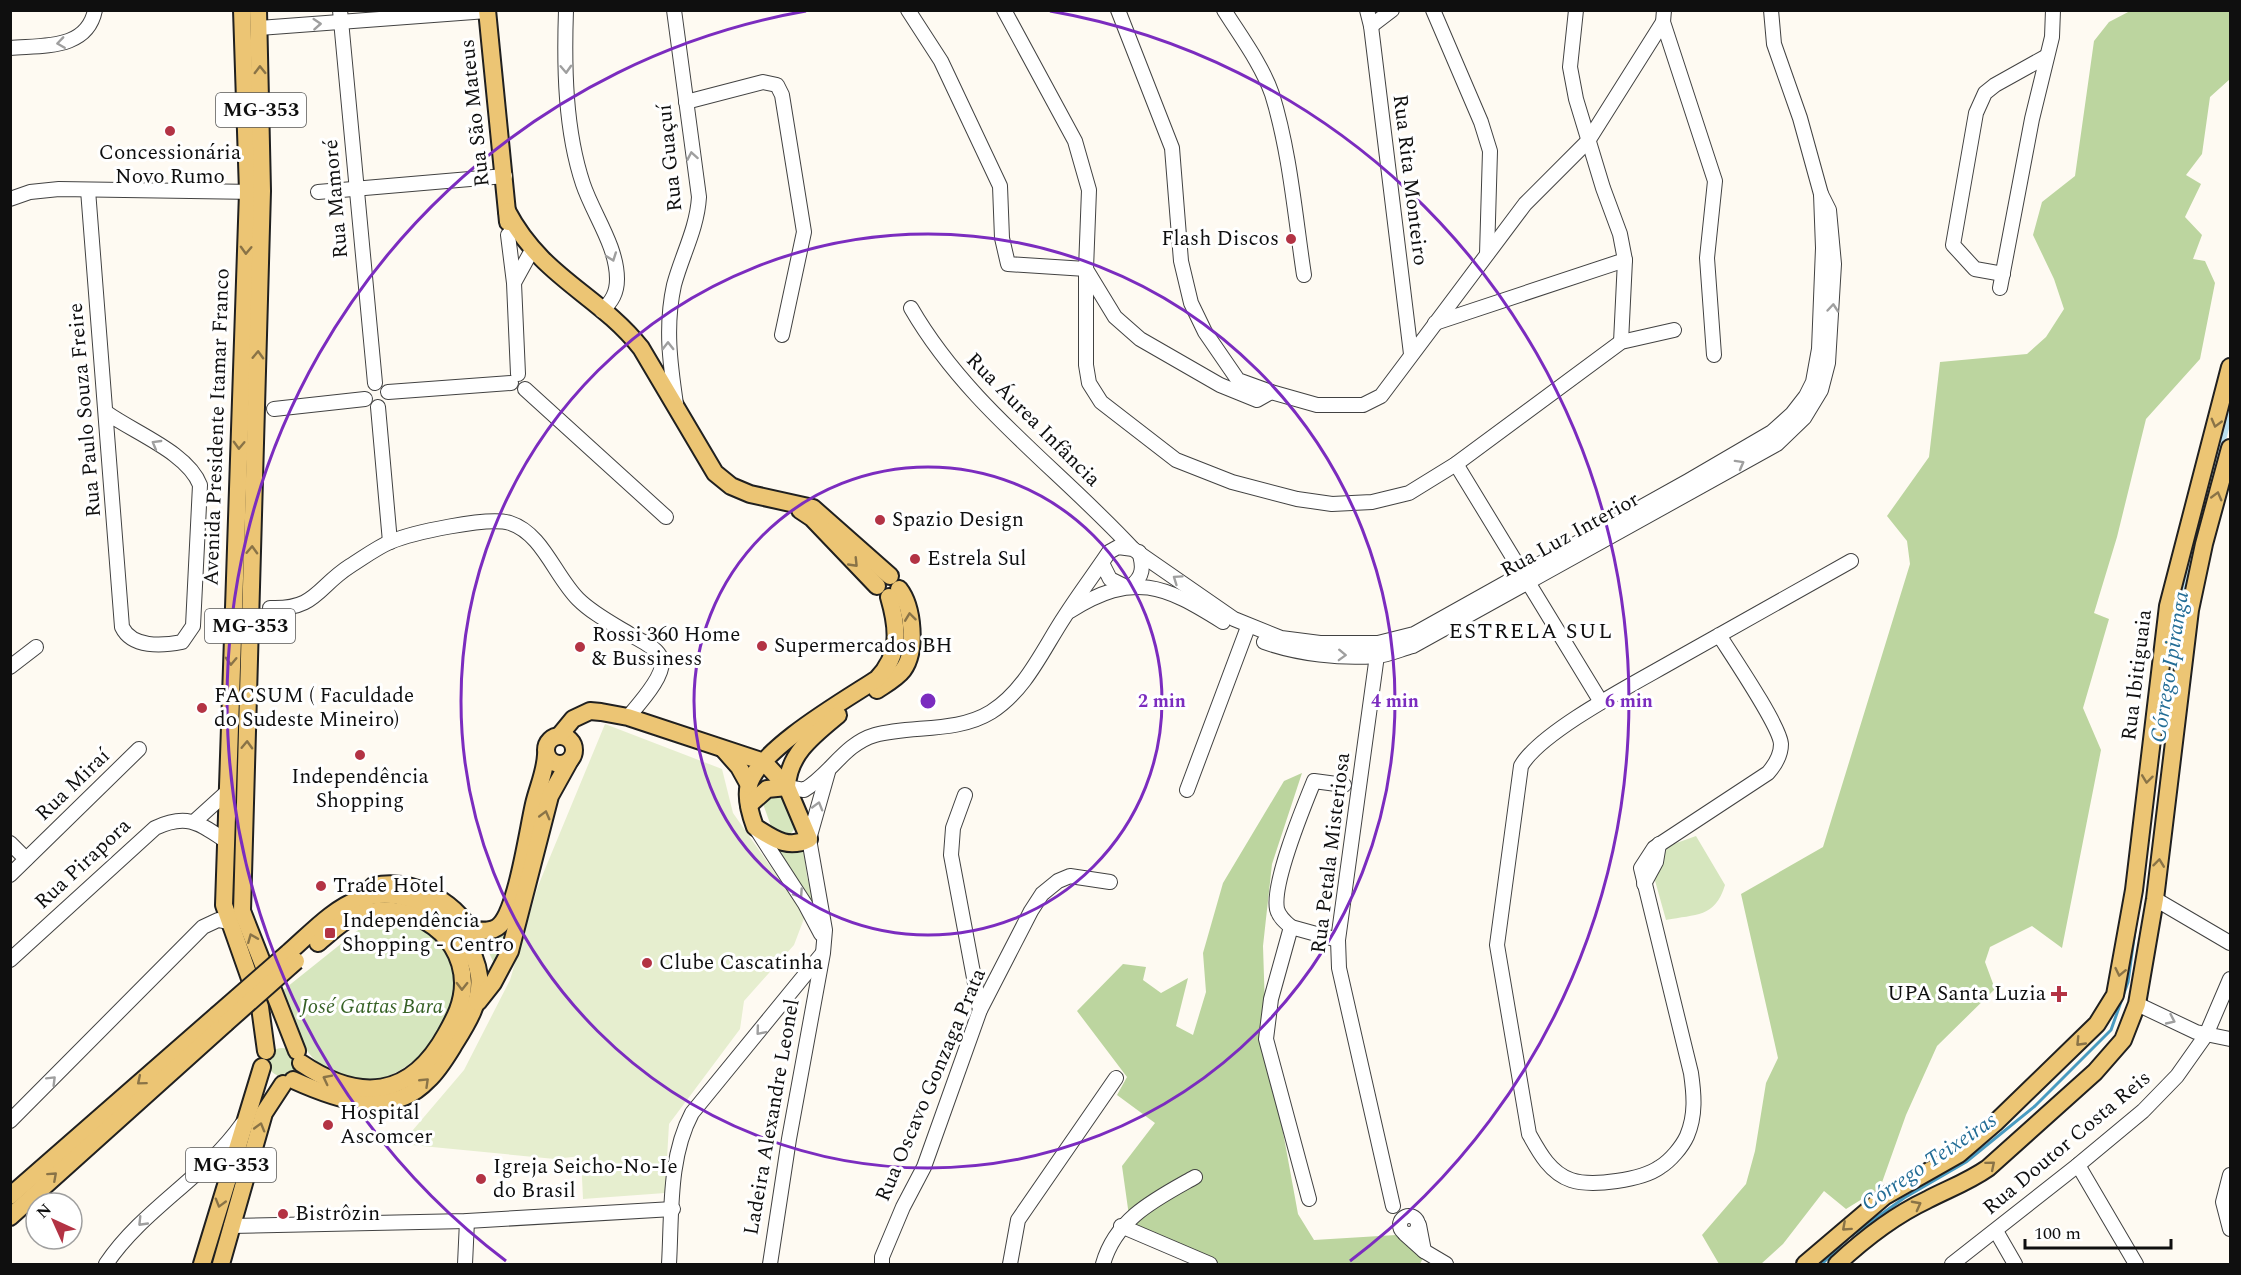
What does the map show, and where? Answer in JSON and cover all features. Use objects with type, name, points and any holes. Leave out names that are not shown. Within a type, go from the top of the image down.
[{"type":"main road","name":"Avenida Presidente Itamar Franco","points":[[242,10],[255,192],[227,792],[224,905],[228,922],[260,1007],[264,1059]]},
{"type":"main road","points":[[248,10],[251,24],[259,28]]},
{"type":"main road","name":"Avenida Presidente Itamar Franco","points":[[258,10],[242,911],[299,1057]]},
{"type":"main road","name":"Rua São Mateus","points":[[487,11],[508,235]]},
{"type":"main road","points":[[507,211],[530,254]]},
{"type":"main road","points":[[508,235],[602,311],[641,348],[715,473],[740,490],[813,507],[889,587],[905,597],[912,620],[909,656],[905,667],[889,682],[842,711],[802,747],[789,770],[787,787],[767,789],[749,805]]},
{"type":"main road","name":"Rua Ibitiguaia","points":[[2125,999],[2155,899],[2199,528],[2230,367]]},
{"type":"main road","name":"Rua Ibitiguaia","points":[[2125,999],[2134,890],[2168,606],[2230,448]]},
{"type":"main road","points":[[749,785],[764,762],[782,743],[877,679],[885,671],[891,660],[896,638],[889,587]]},
{"type":"main road","points":[[10,1217],[222,1019],[292,957],[346,920],[372,911],[393,910],[427,920],[444,936],[459,961],[463,985],[458,1011],[438,1046],[418,1070],[400,1082],[385,1088],[351,1088],[321,1076],[282,1044],[264,1059],[267,1077],[342,1100],[368,1103],[398,1100],[428,1081],[459,1038],[475,1005],[493,982],[510,951],[550,796],[572,754],[576,737],[590,711]]},
{"type":"main road","points":[[470,929],[488,931],[498,927],[510,909],[534,801],[545,770],[548,742],[559,736],[573,719],[590,711],[628,717],[764,762]]},
{"type":"main road","points":[[559,736],[571,741],[572,754]]},
{"type":"main road","points":[[741,754],[782,743]]},
{"type":"main road","points":[[723,750],[731,756],[749,785],[749,805],[755,826],[785,844],[809,839]]},
{"type":"main road","points":[[546,755],[557,764],[572,754]]},
{"type":"main road","name":"Ladeira Alexandre Leonel","points":[[764,762],[787,787],[809,839]]},
{"type":"main road","points":[[292,957],[323,913],[337,901],[366,887],[410,885],[436,896],[463,919],[470,929],[480,956],[475,1005]]},
{"type":"main road","points":[[302,942],[341,909],[359,899],[401,896],[426,904],[450,924],[466,945],[479,975]]},
{"type":"main road","points":[[1805,1264],[1885,1196],[1939,1167],[1981,1135],[2125,999]]},
{"type":"main road","points":[[1837,1264],[1857,1245],[1906,1211],[1970,1181],[2049,1115],[2095,1072],[2123,1040],[2125,999]]},
{"type":"main road","points":[[10,1196],[222,1019]]},
{"type":"main road","name":"MG-353","points":[[221,1264],[264,1113],[301,1069],[299,1057]]},
{"type":"main road","name":"MG-353","points":[[202,1264],[264,1059]]},
{"type":"street","points":[[10,48],[72,42],[84,34],[93,21],[95,10]]},
{"type":"street","points":[[566,10],[566,67],[573,145],[583,184],[616,267],[614,298],[602,311]]},
{"type":"street","name":"Rua Guaçuí","points":[[674,10],[699,197],[698,219],[675,284],[671,307],[668,352],[676,404]]},
{"type":"street","points":[[908,10],[941,61],[1000,186],[1002,238],[1008,264],[1086,269]]},
{"type":"street","points":[[1004,10],[1075,141],[1089,190],[1086,269],[1086,365],[1089,383],[1101,402],[1176,460],[1232,483],[1297,499],[1332,504],[1372,502],[1409,493],[1456,464],[1621,342],[1674,330]]},
{"type":"street","points":[[1107,10],[1119,14],[1172,148],[1182,261],[1191,303],[1205,332],[1238,380],[1317,405],[1363,405],[1381,396],[1525,204],[1588,141],[1664,16]]},
{"type":"street","points":[[1224,10],[1271,93],[1281,130],[1304,275]]},
{"type":"street","name":"Rua Rita Monteiro","points":[[1367,10],[1371,26],[1411,354]]},
{"type":"street","points":[[1371,26],[1392,10]]},
{"type":"street","points":[[1433,10],[1481,122],[1490,152],[1487,254]]},
{"type":"street","points":[[1576,10],[1570,67],[1588,141],[1620,234],[1625,260],[1621,342]]},
{"type":"street","name":"Rua Luz Interior","points":[[1128,586],[1160,589],[1183,597],[1245,631],[1281,638],[1378,649],[1414,634],[1525,578],[1772,432],[1792,414],[1806,396],[1813,382],[1819,349],[1828,248],[1821,194],[1800,118],[1774,44],[1771,10]]},
{"type":"street","points":[[2048,56],[1995,85],[1985,93],[1976,113],[1953,245],[1975,269],[2001,281],[2032,119],[2048,56],[2052,37],[2053,10]]},
{"type":"street","points":[[259,28],[340,17],[487,11]]},
{"type":"street","points":[[1664,16],[1715,182],[1707,258],[1714,355]]},
{"type":"street","name":"Rua Mamoré","points":[[340,17],[375,383]]},
{"type":"street","points":[[686,102],[764,82],[777,85],[782,95],[804,232],[782,335]]},
{"type":"street","points":[[318,192],[504,176]]},
{"type":"street","points":[[10,199],[30,192],[59,189],[255,192]]},
{"type":"street","name":"Rua Paulo Souza Freire","points":[[88,190],[122,627],[130,639],[139,642],[173,644],[182,642],[188,635],[194,612],[200,485],[196,474],[186,462],[107,413]]},
{"type":"street","points":[[508,235],[514,283],[517,391],[525,389],[666,517]]},
{"type":"street","points":[[514,283],[530,254]]},
{"type":"street","points":[[1435,323],[1625,260]]},
{"type":"street","points":[[1086,269],[1115,317],[1140,339],[1220,385],[1257,400],[1271,392]]},
{"type":"street","name":"Rua Áurea Infância","points":[[911,308],[930,342],[986,408],[1136,551]]},
{"type":"street","points":[[388,392],[515,378]]},
{"type":"street","points":[[375,383],[385,386],[388,392],[387,401],[378,408],[369,405],[365,399],[367,387],[375,383]]},
{"type":"street","points":[[274,409],[365,399]]},
{"type":"street","points":[[378,408],[390,542]]},
{"type":"street","points":[[1456,464],[1601,702]]},
{"type":"street","points":[[270,608],[287,609],[314,599],[333,577],[390,542],[478,521],[509,523],[530,534],[578,599],[590,610],[652,647],[661,657],[663,664],[655,683],[628,717]]},
{"type":"street","points":[[1112,526],[1106,557],[1110,579],[1128,586]]},
{"type":"street","points":[[787,787],[804,790],[828,772],[840,756],[853,745],[876,735],[969,721],[990,713],[1018,689],[1066,614],[1106,557],[1118,547],[1136,551],[1142,563],[1141,574],[1128,586],[1066,614]]},
{"type":"street","name":"Rua Luz Interior","points":[[1136,551],[1245,631]]},
{"type":"street","points":[[1719,635],[1764,708],[1781,743],[1778,760],[1768,774],[1659,844],[1646,857],[1641,868],[1692,1072],[1695,1102],[1690,1123],[1686,1137],[1660,1168],[1609,1182],[1592,1184],[1570,1180],[1553,1169],[1539,1154],[1529,1134],[1497,945],[1521,766],[1541,744],[1601,702],[1719,635],[1851,561]]},
{"type":"street","points":[[1187,790],[1245,631]]},
{"type":"street","points":[[10,667],[36,646]]},
{"type":"street","name":"Rua Petala Misteriosa","points":[[1378,649],[1338,940],[1339,968],[1393,1206],[1403,1231]]},
{"type":"street","name":"Rua Miraí","points":[[10,875],[140,749]]},
{"type":"street","points":[[809,839],[828,772]]},
{"type":"street","points":[[1338,940],[1291,927],[1277,912],[1276,900],[1292,836],[1314,781],[1344,785]]},
{"type":"street","points":[[226,841],[195,821],[227,792]]},
{"type":"street","points":[[965,795],[953,828],[951,855],[981,1010]]},
{"type":"street","name":"Rua Pirapora","points":[[10,960],[147,834],[170,821],[195,821]]},
{"type":"street","points":[[669,1264],[676,1154],[682,1130],[692,1113],[824,947],[806,904],[755,826]]},
{"type":"street","name":"Ladeira Alexandre Leonel","points":[[771,1264],[789,1139],[824,947],[825,930],[809,839]]},
{"type":"street","points":[[10,843],[26,859]]},
{"type":"street","name":"Rua Oscavo Gonzaga Prata","points":[[882,1264],[882,1257],[903,1207],[924,1167],[981,1010],[1042,894],[1058,881],[1070,876],[1110,882]]},
{"type":"street","points":[[2155,899],[2230,943]]},
{"type":"street","points":[[10,1121],[203,927],[218,920],[228,922]]},
{"type":"street","points":[[1291,927],[1271,999],[1266,1039],[1309,1199]]},
{"type":"street","name":"Rua Doutor Costa Reis","points":[[1952,1264],[2078,1165],[2143,1110],[2177,1076],[2206,1035],[2230,979]]},
{"type":"street","points":[[2125,999],[2206,1035],[2230,1039]]},
{"type":"street","points":[[1010,1264],[1018,1220],[1116,1078]]},
{"type":"street","points":[[106,1264],[143,1219],[224,1149],[243,1123]]},
{"type":"street","points":[[2078,1165],[2136,1264]]},
{"type":"street","points":[[2230,1175],[2223,1202],[2230,1229]]},
{"type":"street","points":[[1103,1264],[1106,1251],[1121,1226],[1142,1207],[1195,1177]]},
{"type":"street","points":[[1393,1206],[1415,1221],[1424,1251]]},
{"type":"street","points":[[231,1226],[467,1221],[673,1209]]},
{"type":"street","points":[[465,1264],[467,1221]]},
{"type":"street","points":[[1403,1231],[1413,1234],[1415,1221]]},
{"type":"street","points":[[1121,1226],[1210,1264]]},
{"type":"street","points":[[1403,1231],[1424,1251],[1446,1264]]},
{"type":"street","points":[[1996,1231],[2015,1264]]},
{"type":"green space","points":[[2130,11],[2230,11],[2230,79],[2210,97],[2202,154],[2186,175],[2201,184],[2185,217],[2202,235],[2193,259],[2205,261],[2215,283],[2200,359],[2146,419],[2117,537],[2094,613],[2109,619],[2083,708],[2101,750],[2062,948],[2032,926],[1990,947],[1985,962],[1995,989],[1937,1046],[1906,1115],[1880,1188],[1846,1209],[1824,1191],[1783,1244],[1761,1264],[1719,1264],[1702,1235],[1746,1184],[1755,1151],[1766,1083],[1778,1058],[1741,894],[1823,847],[1910,564],[1907,541],[1887,516],[1929,457],[1940,362],[2027,354],[2046,337],[2064,309],[2054,279],[2033,235],[2042,202],[2075,176],[2094,41],[2109,22]]},
{"type":"green space","name":"Clube Cascatinha","points":[[605,724],[722,769],[733,813],[805,916],[794,945],[744,1001],[740,1029],[669,1124],[665,1193],[583,1199],[581,1156],[555,1159],[401,1144],[464,1070],[510,980],[538,886]]},
{"type":"green space","points":[[550,770],[556,773],[508,949],[496,968],[481,935],[500,930]]},
{"type":"green space","points":[[1302,773],[1272,864],[1263,946],[1266,1039],[1298,1214],[1314,1240],[1396,1235],[1424,1256],[1420,1264],[1210,1264],[1131,1230],[1122,1166],[1155,1123],[1117,1095],[1127,1077],[1077,1011],[1123,964],[1146,967],[1143,980],[1161,993],[1188,978],[1176,1026],[1193,1035],[1206,992],[1203,953],[1223,883],[1284,781]]},
{"type":"green space","points":[[778,793],[796,827],[789,836],[772,829],[762,801]]},
{"type":"green space","points":[[1696,836],[1725,885],[1716,904],[1710,909],[1695,915],[1666,920],[1654,877],[1668,846]]},
{"type":"green space","points":[[803,845],[807,876],[816,910],[775,848]]},
{"type":"green space","name":"José Gattas Bara","points":[[401,917],[437,939],[453,970],[451,1004],[436,1037],[410,1063],[379,1079],[345,1078],[312,1057],[298,1034],[282,991],[362,927],[380,918]]},
{"type":"green space","points":[[282,1048],[292,1052],[296,1062],[292,1072],[282,1076],[272,1072],[268,1062],[272,1052]]},
{"type":"waterway","name":"Córrego Ipiranga","points":[[2172,627],[2230,405]]},
{"type":"waterway","name":"Córrego Teixeiras","points":[[1822,1264],[1848,1238],[1904,1198],[1966,1162],[2035,1106],[2111,1030],[2128,982],[2136,923]]},
{"type":"place","name":"Concessionária Novo Rumo","points":[[170,131]]},
{"type":"place","name":"Flash Discos","points":[[1291,239]]},
{"type":"place","name":"Spazio Design","points":[[880,520]]},
{"type":"place","name":"Estrela Sul","points":[[915,559]]},
{"type":"place","name":"Supermercados BH","points":[[762,646]]},
{"type":"place","name":"Rossi 360 Home & Bussiness","points":[[580,647]]},
{"type":"place","name":"FACSUM ( Faculdade do Sudeste Mineiro)","points":[[202,708]]},
{"type":"place","name":"Independência Shopping","points":[[360,755]]},
{"type":"place","name":"Trade Hotel","points":[[321,886]]},
{"type":"place","name":"Independência Shopping - Centro","points":[[330,933]]},
{"type":"place","name":"Clube Cascatinha","points":[[647,963]]},
{"type":"place","name":"UPA Santa Luzia","points":[[2059,994]]},
{"type":"place","name":"Hospital Ascomcer","points":[[328,1125]]},
{"type":"place","name":"Igreja Seicho-No-Ie do Brasil","points":[[481,1179]]},
{"type":"place","name":"Bistrôzin","points":[[283,1214]]},
{"type":"district","name":"ESTRELA SUL","points":[[1531,631]]}]
